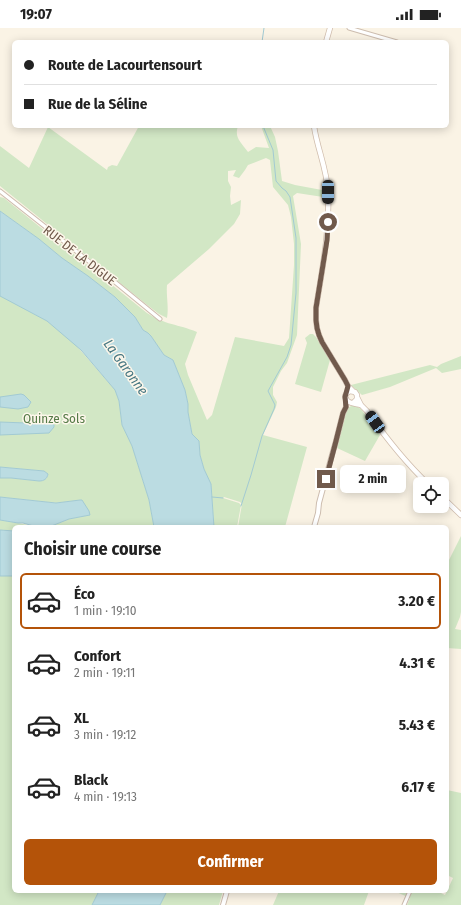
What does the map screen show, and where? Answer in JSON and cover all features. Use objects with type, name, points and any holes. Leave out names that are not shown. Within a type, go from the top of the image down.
[{"type":"main road","points":[[327,40],[330,28]]},
{"type":"main road","points":[[314,128],[328,192],[327,240],[316,308],[317,328],[322,342],[348,386],[356,394],[361,405],[367,410],[401,456],[420,477]]},
{"type":"main road","points":[[348,386],[346,396],[347,402],[361,405]]},
{"type":"main road","points":[[346,396],[350,391],[353,391]]},
{"type":"main road","points":[[352,403],[356,401],[357,397]]},
{"type":"main road","points":[[449,504],[461,515]]},
{"type":"street","points":[[349,28],[390,40]]},
{"type":"street","name":"RUE DE LA DIGUE","points":[[0,191],[160,319]]},
{"type":"street","points":[[314,525],[343,413],[346,407],[346,396]]},
{"type":"street","points":[[346,407],[352,403]]},
{"type":"street","points":[[223,905],[226,893]]},
{"type":"street","points":[[404,905],[409,893]]},
{"type":"green space","points":[[48,128],[49,128],[107,170],[108,167],[112,165],[117,166],[138,128],[238,128],[238,137],[248,152],[256,147],[269,148],[262,128],[271,128],[275,137],[278,151],[282,181],[322,190],[323,197],[297,193],[293,196],[301,244],[297,335],[287,363],[273,387],[273,395],[277,402],[276,407],[263,435],[307,447],[286,525],[238,525],[242,504],[224,497],[223,498],[241,505],[237,525],[214,525],[211,484],[204,469],[200,455],[199,441],[192,434],[185,390],[173,360],[164,355],[151,336],[143,330],[135,317],[115,297],[0,211],[0,197],[4,198],[147,313],[160,320],[197,332],[185,364],[188,375],[207,420],[212,415],[235,337],[284,346],[289,338],[294,244],[288,205],[273,187],[270,160],[266,158],[248,165],[239,178],[233,176],[236,170],[228,171],[228,181],[231,187],[231,205],[241,200],[240,214],[234,224],[209,249],[167,285],[167,318],[146,304],[0,186],[0,146],[29,168]]},
{"type":"green space","name":"Quinze Sols","points":[[0,295],[47,321],[75,344],[115,390],[119,401],[122,425],[132,446],[149,500],[154,525],[54,525],[69,519],[89,515],[82,500],[56,503],[0,497],[0,478],[41,481],[46,478],[48,474],[44,471],[0,467]]},
{"type":"green space","points":[[310,334],[313,334],[316,337],[330,360],[321,392],[295,384],[307,343],[305,338]]},
{"type":"green space","points":[[461,356],[461,369],[442,373],[436,368],[390,387],[362,395],[351,385],[430,365],[437,367]]},
{"type":"green space","points":[[351,406],[356,406],[361,409],[380,435],[365,461],[337,448],[346,413],[348,408]]},
{"type":"green space","points":[[0,520],[28,525],[12,525],[12,531],[0,530]]},
{"type":"green space","points":[[461,536],[461,612],[455,629],[461,630],[461,649],[449,648],[449,560]]},
{"type":"green space","points":[[0,576],[12,576],[12,893],[98,893],[92,905],[0,905]]},
{"type":"green space","points":[[449,790],[461,793],[461,905],[407,905],[410,898],[399,893],[441,893],[445,895],[446,893],[449,893],[449,886],[453,878],[449,876]]},
{"type":"green space","points":[[166,893],[222,893],[219,905],[160,905]]},
{"type":"green space","points":[[278,893],[368,893],[364,905],[273,905]]},
{"type":"water","name":"La Garonne","points":[[0,211],[115,297],[135,317],[143,330],[151,336],[164,355],[173,360],[185,390],[192,434],[199,441],[200,455],[204,469],[211,484],[214,525],[154,525],[149,500],[132,446],[122,425],[119,401],[115,390],[81,350],[47,321],[0,296]]},
{"type":"water","points":[[21,394],[31,402],[28,407],[18,409],[0,407],[0,397]]},
{"type":"water","points":[[45,419],[54,425],[49,433],[0,435],[0,422],[33,423]]},
{"type":"water","points":[[0,467],[44,471],[48,474],[44,480],[41,481],[0,478]]},
{"type":"water","points":[[0,497],[56,503],[82,500],[90,515],[69,519],[54,525],[30,525],[0,520]]},
{"type":"water","points":[[0,530],[12,531],[12,576],[0,576]]},
{"type":"water","points":[[98,893],[166,893],[160,905],[92,905]]},
{"type":"waterway","points":[[262,40],[264,28]]},
{"type":"waterway","points":[[241,506],[262,436],[275,405],[268,391],[287,357],[291,345],[296,293],[296,238],[290,197],[276,181],[273,150],[264,128]]},
{"type":"waterway","points":[[212,497],[223,498]]},
{"type":"route","points":[[326,479],[343,413],[346,407],[345,397],[348,386],[322,342],[316,320],[316,308],[327,240],[328,222]]}]
